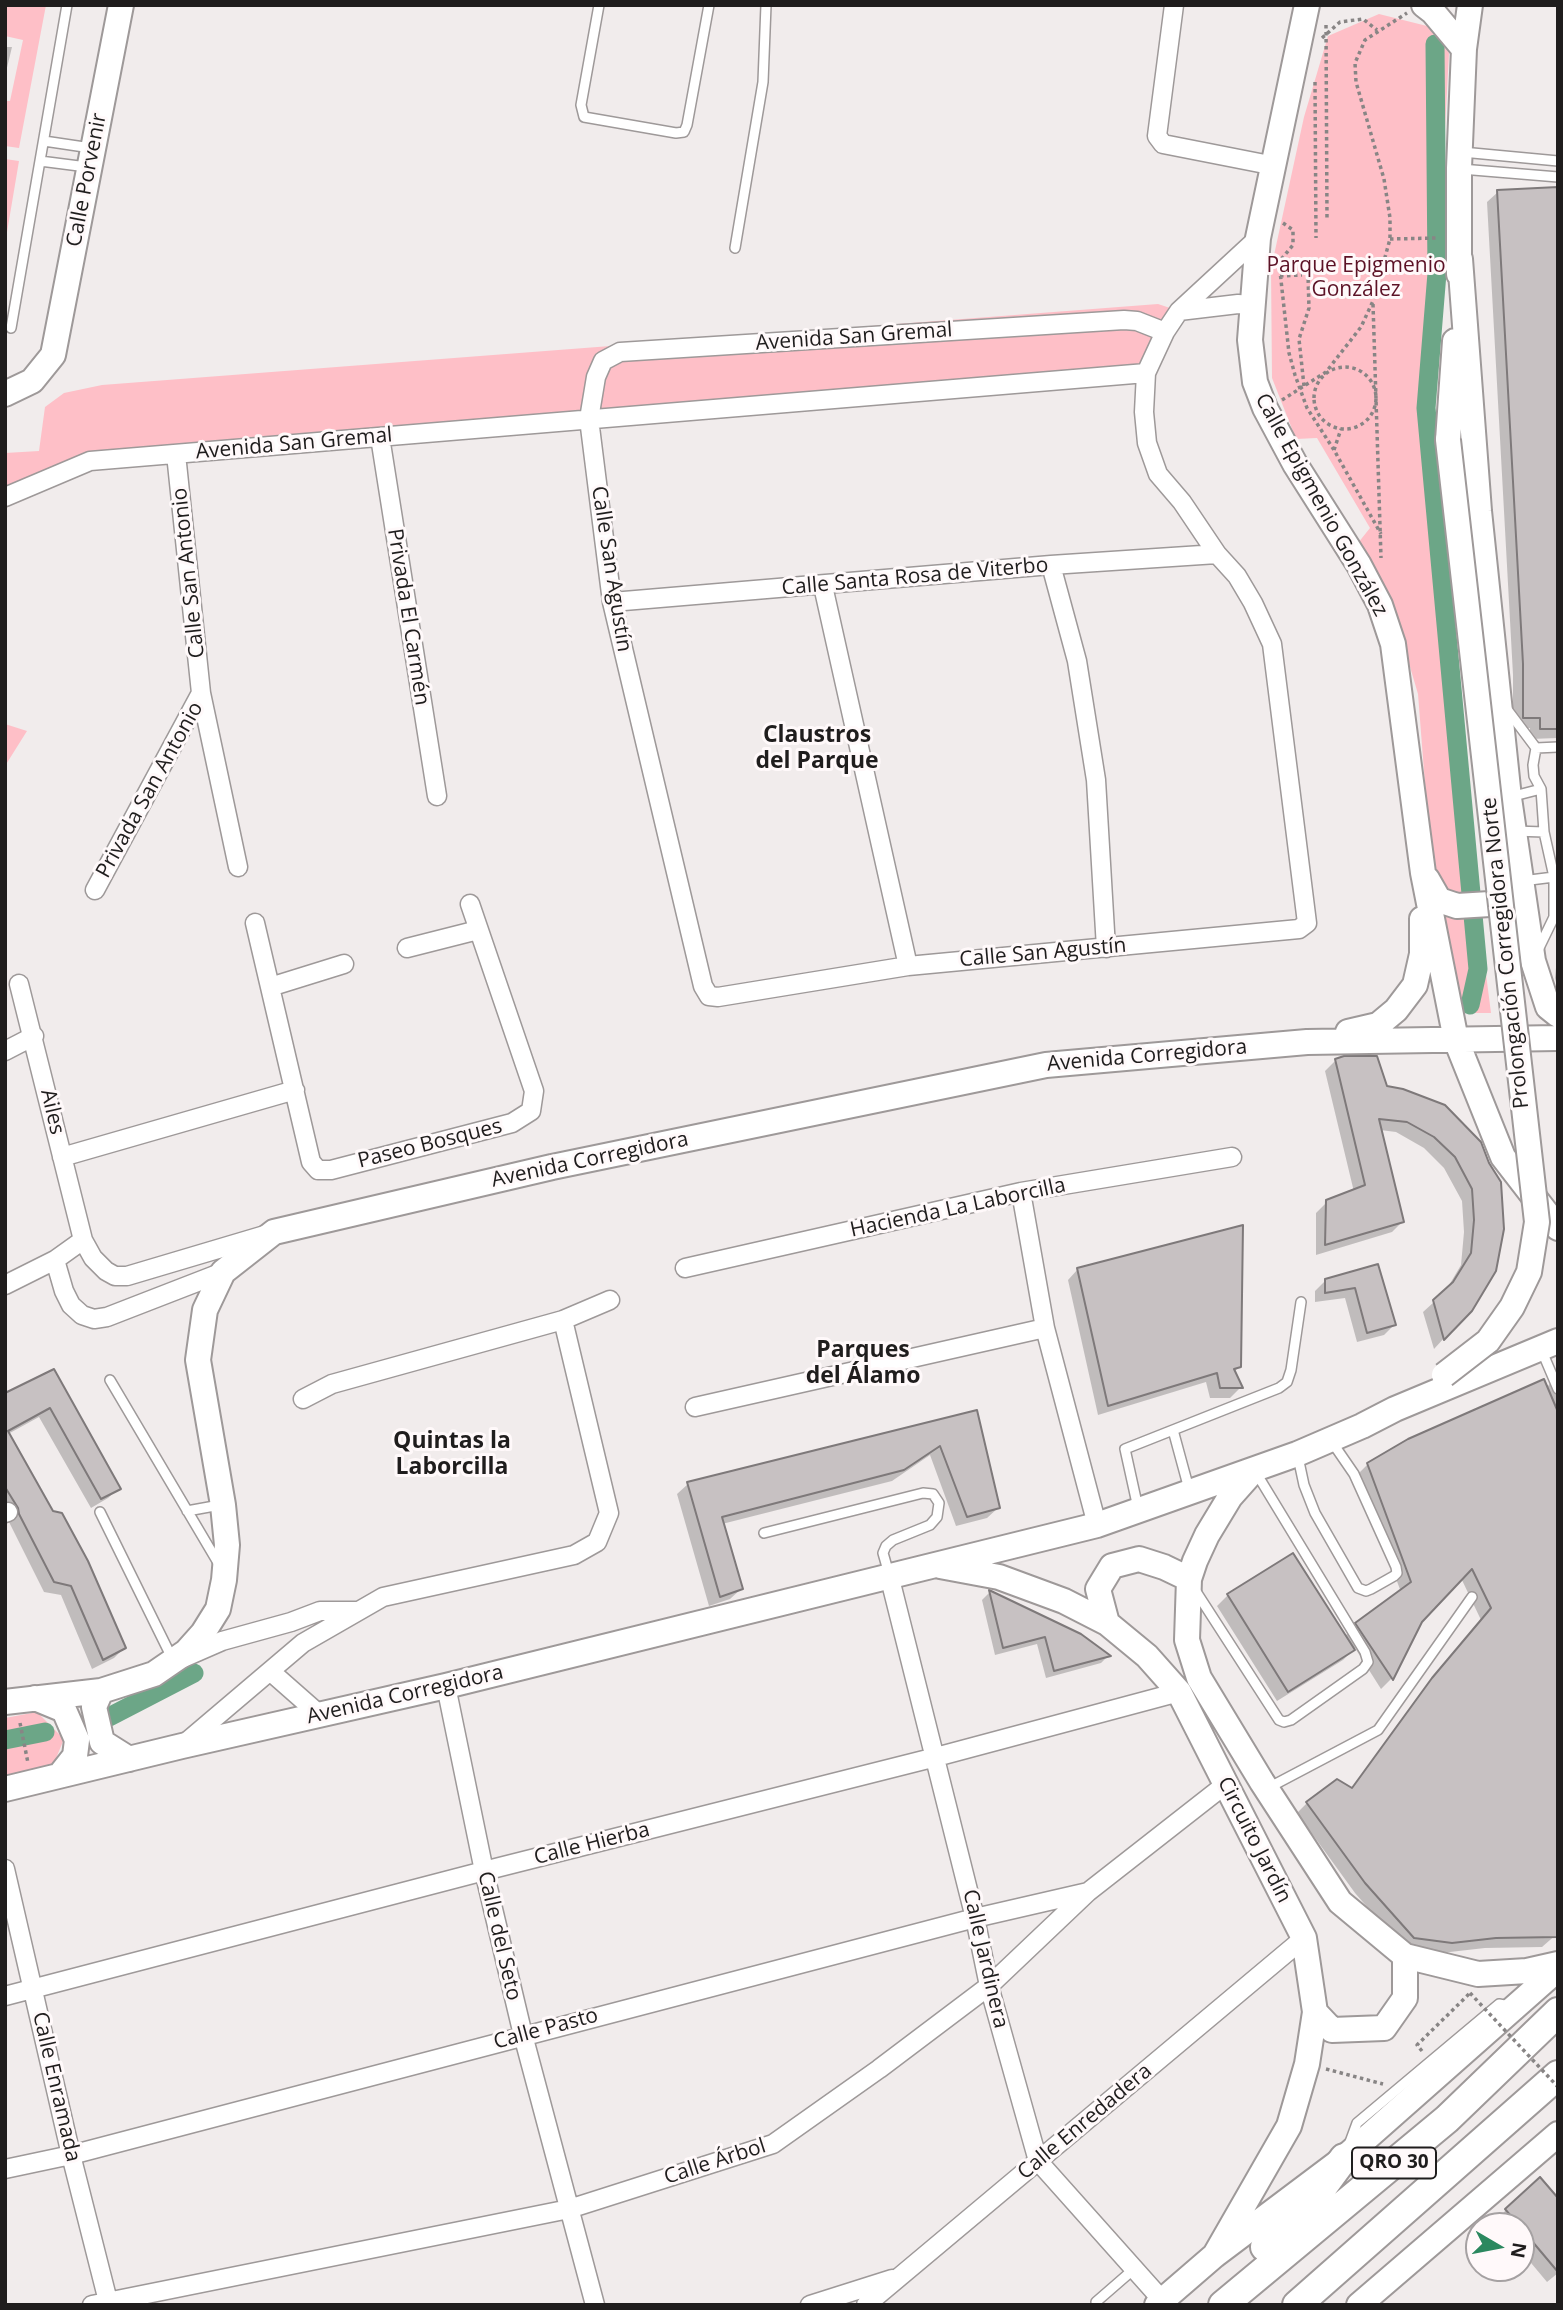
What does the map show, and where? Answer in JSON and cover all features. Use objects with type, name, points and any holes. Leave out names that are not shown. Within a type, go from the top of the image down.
[{"type":"main road","name":"Calle Porvenir","points":[[5,394],[32,381],[53,355],[121,5]]},
{"type":"main road","points":[[1310,24],[1329,5]]},
{"type":"main road","points":[[1470,5],[1464,49],[1459,160],[1460,259],[1479,511],[1520,881],[1533,961],[1548,1007],[1558,1015]]},
{"type":"main road","points":[[1428,9],[1464,49]]},
{"type":"main road","name":"Calle Epigmenio González","points":[[1310,24],[1258,238],[1250,340],[1255,382],[1265,408],[1295,464],[1359,565],[1380,605],[1392,644],[1423,873],[1456,1040],[1503,1157],[1558,1228]]},
{"type":"main road","name":"Prolongación Corregidora Norte","points":[[1395,1409],[1488,1340],[1512,1307],[1529,1272],[1537,1222],[1448,440],[1460,259]]},
{"type":"main road","points":[[1423,873],[1439,900],[1469,906],[1490,904],[1508,895],[1520,881]]},
{"type":"main road","points":[[1307,1042],[1378,1025],[1396,1010],[1415,985],[1422,954],[1423,873]]},
{"type":"main road","name":"Avenida Corregidora","points":[[12,1712],[35,1698],[101,1691],[153,1674],[186,1652],[203,1633],[218,1609],[227,1545],[223,1505],[198,1360],[205,1310],[223,1272],[274,1232],[552,1167],[1046,1065],[1307,1042],[1558,1038]]},
{"type":"main road","name":"Avenida Corregidora","points":[[5,1789],[446,1686],[1097,1525],[1331,1441],[1395,1409],[1549,1344]]},
{"type":"main road","name":"Circuito Jardín","points":[[1254,1470],[1230,1497],[1207,1535],[1189,1579],[1187,1640],[1199,1678],[1264,1786],[1340,1902],[1405,1956]]},
{"type":"main road","points":[[1107,1623],[1098,1589],[1112,1566],[1139,1559],[1189,1579]]},
{"type":"main road","name":"Circuito Jardín","points":[[932,1564],[999,1577],[1064,1601],[1107,1623],[1147,1656],[1179,1692],[1304,1938],[1315,2012],[1307,2064],[1289,2126],[1215,2255]]},
{"type":"main road","points":[[101,1691],[93,1707],[102,1742],[129,1759]]},
{"type":"main road","points":[[35,1698],[64,1710],[77,1740],[75,1756],[60,1775]]},
{"type":"main road","points":[[1315,2012],[1332,2030],[1384,2028],[1405,1998],[1405,1956],[1478,1974],[1558,1966]]},
{"type":"main road","points":[[1159,2303],[1215,2255],[1344,2158],[1558,1966]]},
{"type":"main road","name":"QRO 30","points":[[1223,2305],[1447,2119],[1558,2012]]},
{"type":"main road","name":"QRO 30","points":[[1297,2305],[1558,2075]]},
{"type":"main road","points":[[1359,2305],[1555,2139]]},
{"type":"main road","points":[[1206,2305],[1308,2207],[1344,2158]]},
{"type":"street","points":[[1174,5],[1157,136],[1164,144],[1275,166]]},
{"type":"street","name":"Calle San Agustín","points":[[589,419],[612,602],[703,986],[709,996],[732,995],[908,966],[1299,929],[1307,923],[1272,644],[1237,576],[1217,554],[1182,502],[1158,474],[1147,443],[1144,412],[1146,373],[1165,332],[1179,311],[1258,238]]},
{"type":"street","points":[[1179,311],[1238,304],[1252,305]]},
{"type":"street","name":"Avenida San Gremal","points":[[589,419],[596,377],[603,361],[620,352],[1124,320],[1137,321],[1165,332]]},
{"type":"street","name":"Avenida San Gremal","points":[[5,497],[90,461],[1146,373]]},
{"type":"street","name":"Privada El Carmén","points":[[380,437],[437,796]]},
{"type":"street","name":"Calle San Antonio","points":[[176,454],[201,693]]},
{"type":"street","name":"Calle Santa Rosa de Viterbo","points":[[612,602],[1051,565],[1217,554]]},
{"type":"street","points":[[1051,565],[1077,661],[1096,779],[1106,948]]},
{"type":"street","points":[[822,586],[908,966]]},
{"type":"street","name":"Privada San Antonio","points":[[201,693],[238,867]]},
{"type":"street","name":"Privada San Antonio","points":[[95,890],[201,693]]},
{"type":"street","name":"Paseo Bosques","points":[[255,923],[311,1163],[318,1170],[331,1170],[512,1123],[531,1111],[534,1091],[470,904]]},
{"type":"street","points":[[407,948],[478,930]]},
{"type":"street","points":[[270,987],[344,964]]},
{"type":"street","name":"Ailes","points":[[19,984],[83,1240],[93,1258],[106,1271],[115,1276],[127,1276],[274,1232]]},
{"type":"street","points":[[5,1051],[34,1037]]},
{"type":"street","points":[[62,1157],[295,1090]]},
{"type":"street","name":"Hacienda La Laborcilla","points":[[685,1268],[1021,1192],[1232,1157]]},
{"type":"street","points":[[1021,1192],[1045,1328],[1097,1525]]},
{"type":"street","points":[[5,1285],[55,1260],[83,1240]]},
{"type":"street","points":[[188,1257],[189,1285]]},
{"type":"street","points":[[55,1260],[71,1305],[82,1315],[94,1319],[107,1317],[223,1272]]},
{"type":"street","points":[[303,1399],[332,1384],[564,1320],[610,1300]]},
{"type":"street","points":[[183,1746],[303,1643],[383,1597],[574,1556],[597,1542],[610,1513],[564,1320]]},
{"type":"street","points":[[695,1407],[1045,1328]]},
{"type":"street","name":"Calle Jardinera","points":[[890,1575],[975,1918],[989,1986],[1038,2161],[1134,2269],[1159,2303]]},
{"type":"street","points":[[173,1660],[192,1656],[222,1641],[320,1611],[360,1611]]},
{"type":"street","points":[[270,1671],[320,1715]]},
{"type":"street","name":"Calle del Seto","points":[[446,1686],[484,1871],[523,2035],[595,2305]]},
{"type":"street","name":"Calle Hierba","points":[[5,1996],[484,1871],[936,1758],[1179,1692]]},
{"type":"street","name":"Calle Árbol","points":[[103,2303],[569,2209],[773,2144],[989,1986],[1088,1892],[1226,1784]]},
{"type":"street","name":"Calle Enramada","points":[[5,1869],[103,2303]]},
{"type":"street","name":"Calle Pasto","points":[[5,2169],[71,2155],[975,1918],[1088,1892]]},
{"type":"street","name":"Calle Enredadera","points":[[866,2305],[1304,1938]]},
{"type":"street","points":[[810,2305],[899,2277]]},
{"type":"lane","points":[[11,328],[67,5]]},
{"type":"lane","points":[[598,5],[581,105],[584,117],[676,133],[684,132],[687,125],[709,5]]},
{"type":"lane","points":[[735,248],[763,82],[766,5]]},
{"type":"lane","points":[[44,141],[91,158]]},
{"type":"lane","points":[[40,162],[91,158]]},
{"type":"lane","points":[[1459,160],[1558,161]]},
{"type":"lane","points":[[1459,160],[1558,177]]},
{"type":"lane","points":[[1498,698],[1536,747],[1534,776],[1541,789],[1544,832],[1554,877],[1556,917],[1533,961]]},
{"type":"lane","points":[[1536,747],[1558,747]]},
{"type":"lane","points":[[1509,798],[1541,789]]},
{"type":"lane","points":[[1513,831],[1544,832]]},
{"type":"lane","points":[[1520,881],[1554,877]]},
{"type":"lane","points":[[1138,1509],[1125,1449],[1279,1388],[1287,1382],[1301,1302]]},
{"type":"lane","points":[[1549,1344],[1558,1389]]},
{"type":"lane","points":[[110,1380],[224,1573]]},
{"type":"lane","points":[[1173,1430],[1190,1492]]},
{"type":"lane","points":[[1297,1454],[1304,1485],[1315,1513],[1358,1588],[1366,1591],[1394,1576],[1397,1573],[1396,1567],[1354,1474],[1331,1441]]},
{"type":"lane","points":[[1189,1579],[1279,1720],[1284,1723],[1363,1669],[1368,1662],[1365,1652],[1254,1470]]},
{"type":"lane","points":[[764,1533],[923,1493],[933,1494],[939,1503],[937,1517],[930,1525],[893,1540],[886,1546],[883,1553],[890,1575]]},
{"type":"lane","points":[[187,1511],[223,1505]]},
{"type":"lane","points":[[100,1512],[173,1660]]},
{"type":"lane","points":[[1264,1786],[1378,1730],[1472,1597]]},
{"type":"lane","points":[[1411,1682],[1420,1690]]},
{"type":"lane","points":[[1344,2158],[1357,2123],[1499,2004],[1515,2007]]},
{"type":"lane","points":[[1095,2304],[1134,2269]]},
{"type":"path","points":[[1265,408],[1326,372],[1342,367],[1357,369],[1369,377],[1376,391],[1375,406],[1368,419],[1356,427],[1341,429],[1327,423],[1317,412],[1314,397],[1318,383],[1326,372],[1361,327],[1373,302],[1390,239],[1391,218],[1384,179],[1356,82],[1355,63],[1365,40],[1377,30],[1408,12],[1428,9]]},
{"type":"path","points":[[1327,220],[1326,34],[1340,22],[1363,19],[1377,30]]},
{"type":"path","points":[[1310,24],[1326,34]]},
{"type":"path","points":[[1314,81],[1316,238]]},
{"type":"path","points":[[1264,208],[1293,230],[1293,245],[1279,262],[1289,353],[1303,387]]},
{"type":"path","points":[[1390,239],[1447,237]]},
{"type":"path","points":[[1372,274],[1381,559]]},
{"type":"path","points":[[1308,275],[1309,308],[1299,339],[1307,408],[1381,534]]},
{"type":"path","points":[[1334,450],[1341,429]]},
{"type":"path","points":[[12,1712],[28,1755]]},
{"type":"path","points":[[1469,1993],[1558,2087]]},
{"type":"path","points":[[1307,2064],[1389,2086],[1395,2092]]},
{"type":"green space","points":[[6,5],[46,5],[19,148],[5,146],[5,101],[10,101],[23,40],[5,36]]},
{"type":"green space","name":"Parque Epigmenio González","points":[[1379,14],[1427,26],[1449,53],[1439,366],[1426,406],[1451,702],[1491,1013],[1456,1013],[1430,848],[1418,694],[1394,612],[1358,543],[1370,528],[1317,438],[1296,439],[1272,378],[1271,269],[1304,117],[1328,36]]},
{"type":"green space","points":[[5,159],[19,161],[5,244]]},
{"type":"green space","points":[[1158,304],[1179,311],[1146,373],[90,461],[5,497],[5,453],[39,451],[45,407],[64,393],[102,385]]},
{"type":"green space","points":[[5,724],[27,731],[5,766]]},
{"type":"green space","points":[[37,1712],[64,1739],[52,1768],[5,1779],[5,1718]]},
{"type":"building","points":[[1558,187],[1558,729],[1540,729],[1540,718],[1523,718],[1523,664],[1497,190]]},
{"type":"building","points":[[1344,1056],[1377,1056],[1387,1086],[1403,1089],[1445,1105],[1481,1142],[1489,1163],[1501,1182],[1504,1229],[1496,1271],[1472,1311],[1444,1340],[1433,1300],[1453,1282],[1471,1253],[1474,1220],[1472,1189],[1455,1157],[1434,1137],[1407,1122],[1379,1119],[1404,1222],[1325,1245],[1326,1200],[1365,1185],[1335,1059]]},
{"type":"building","points":[[1243,1225],[1241,1367],[1234,1369],[1243,1388],[1220,1388],[1217,1373],[1108,1406],[1077,1268]]},
{"type":"building","points":[[1378,1264],[1396,1325],[1367,1333],[1355,1288],[1325,1293],[1325,1279]]},
{"type":"building","points":[[54,1369],[121,1489],[101,1499],[50,1408],[8,1431],[53,1511],[62,1513],[88,1561],[126,1648],[103,1660],[71,1586],[54,1582],[5,1487],[5,1393]]},
{"type":"building","points":[[1544,1379],[1558,1412],[1558,1937],[1496,1938],[1452,1943],[1414,1938],[1365,1883],[1306,1802],[1337,1779],[1352,1788],[1432,1678],[1491,1608],[1472,1569],[1422,1622],[1393,1680],[1355,1623],[1411,1582],[1367,1463],[1408,1439]]},
{"type":"building","points":[[977,1410],[1000,1508],[967,1517],[940,1446],[904,1470],[722,1517],[743,1589],[720,1597],[687,1482]]},
{"type":"building","points":[[1293,1553],[1355,1650],[1288,1692],[1227,1594]]},
{"type":"building","points":[[989,1590],[1081,1634],[1111,1656],[1054,1671],[1045,1637],[1003,1648]]},
{"type":"building","points":[[1540,2177],[1558,2198],[1558,2272],[1535,2245],[1535,2212],[1508,2212],[1505,2209]]},
{"type":"waterway","points":[[1435,44],[1437,273],[1426,408],[1478,969],[1470,1005]]},
{"type":"waterway","points":[[109,1717],[194,1673]]},
{"type":"waterway","points":[[5,1740],[45,1732]]},
{"type":"district","name":"Claustros del Parque","points":[[817,748]]},
{"type":"district","name":"Parques del Álamo","points":[[863,1363]]},
{"type":"district","name":"Quintas la Laborcilla","points":[[452,1454]]}]
